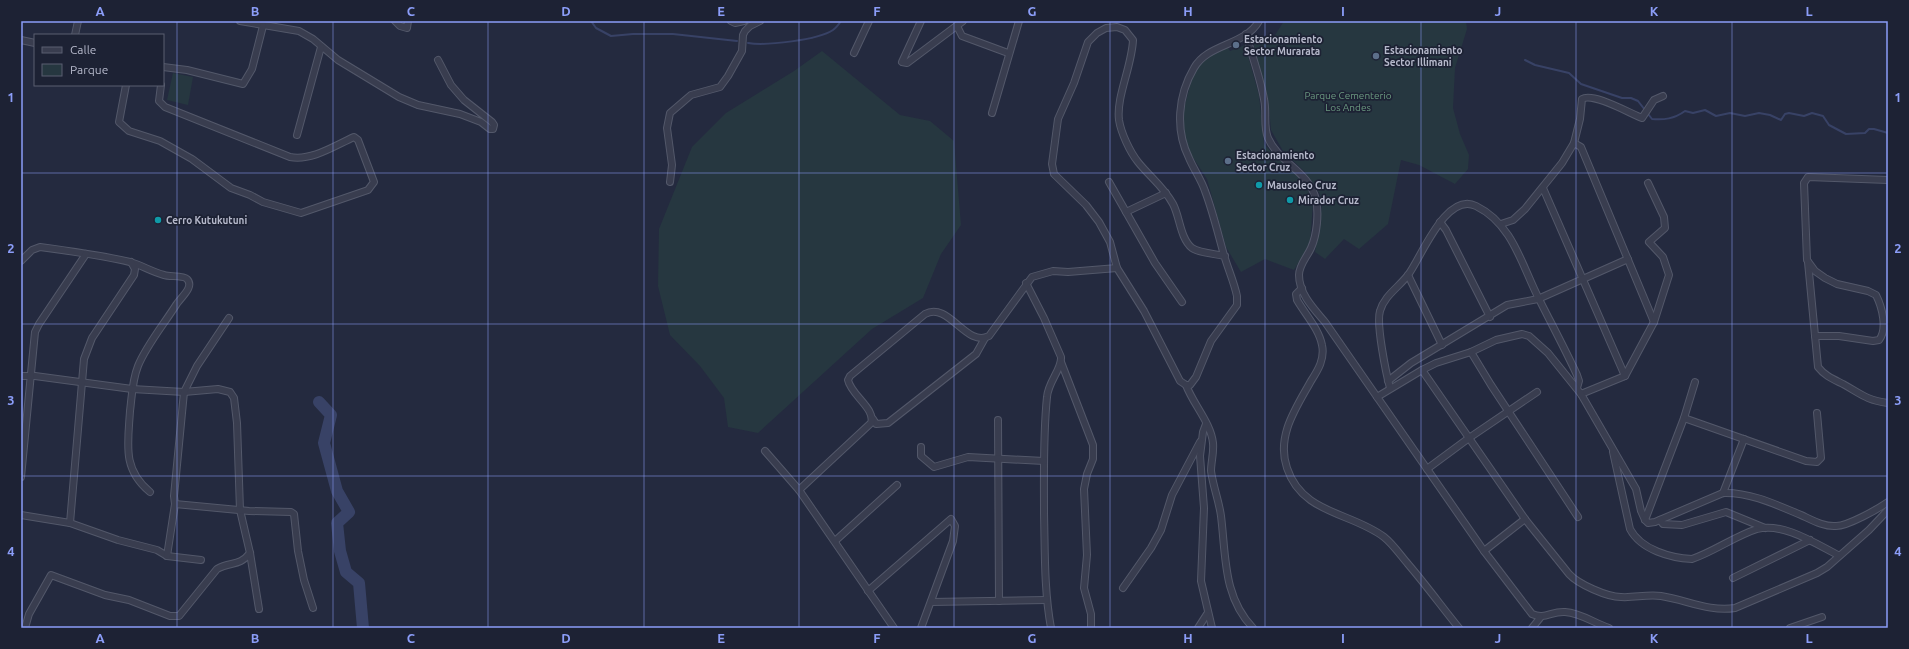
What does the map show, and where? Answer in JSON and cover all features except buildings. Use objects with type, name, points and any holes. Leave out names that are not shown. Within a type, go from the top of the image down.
[{"type":"street","points":[[75,34],[78,21]]},
{"type":"street","points":[[240,21],[299,32],[313,39],[338,60],[400,97],[418,105],[460,114],[481,122],[490,129],[494,129],[492,122],[464,100],[451,85],[438,60]]},
{"type":"street","points":[[396,21],[400,26],[407,28],[408,21]]},
{"type":"street","points":[[731,21],[735,23],[744,21]]},
{"type":"street","points":[[670,182],[672,165],[667,128],[670,112],[692,95],[720,87],[742,51],[743,35],[745,31],[750,26],[760,21]]},
{"type":"street","points":[[854,53],[869,21]]},
{"type":"street","points":[[921,21],[902,62],[907,63],[964,21]]},
{"type":"street","points":[[992,113],[1008,53],[1019,21]]},
{"type":"street","points":[[1186,385],[1193,383],[1211,341],[1237,305],[1237,296],[1234,280],[1224,256],[1204,186],[1181,140],[1179,118],[1190,76],[1201,58],[1246,34],[1255,28],[1259,21]]},
{"type":"street","points":[[164,67],[187,70],[243,84],[252,68],[263,26]]},
{"type":"street","points":[[957,26],[962,36],[1008,53]]},
{"type":"street","points":[[1224,256],[1195,249],[1189,244],[1173,204],[1166,193],[1137,161],[1122,130],[1119,103],[1129,69],[1132,40],[1125,30],[1117,27],[1106,28],[1097,33],[1088,42],[1074,83],[1058,119],[1052,164],[1054,174],[1086,205],[1099,222],[1110,242],[1117,268],[1144,311],[1180,380],[1186,385],[1206,424],[1213,444],[1212,472],[1220,511],[1229,587],[1235,602],[1246,620],[1253,628]]},
{"type":"street","points":[[1246,34],[1265,100],[1268,138],[1278,154],[1304,176],[1312,187],[1316,200],[1317,219],[1314,241],[1303,262],[1299,274],[1305,296],[1484,551],[1525,606],[1532,614],[1540,618]]},
{"type":"street","points":[[21,40],[34,43]]},
{"type":"street","points":[[296,135],[321,47]]},
{"type":"street","points":[[126,86],[119,122],[124,128],[160,141],[192,159],[231,188],[250,195],[263,202],[301,213],[368,190],[374,182],[358,140],[354,137],[314,155],[298,158],[290,157],[164,107],[159,101],[161,86]]},
{"type":"street","points":[[1501,224],[1513,220],[1543,188],[1574,143],[1580,119],[1581,101],[1585,97],[1600,100],[1642,118],[1654,100],[1663,96]]},
{"type":"street","points":[[1574,143],[1581,147],[1654,322]]},
{"type":"street","points":[[1888,180],[1808,177],[1804,183],[1807,260],[1818,367],[1827,377],[1844,385],[1866,399],[1888,403]]},
{"type":"street","points":[[1109,182],[1155,263],[1182,302]]},
{"type":"street","points":[[1581,394],[1625,376],[1654,322],[1669,275],[1663,257],[1649,242],[1665,228],[1664,217],[1648,183]]},
{"type":"street","points":[[1543,188],[1625,376]]},
{"type":"street","points":[[1126,212],[1166,193]]},
{"type":"street","points":[[1390,388],[1378,318],[1380,310],[1387,297],[1408,275],[1440,222],[1458,206],[1468,203],[1489,214],[1501,224],[1519,255],[1538,298],[1559,336],[1577,375],[1579,381],[1577,388]]},
{"type":"street","points":[[1440,222],[1446,230],[1490,317]]},
{"type":"street","points":[[21,261],[32,250],[40,247],[131,262],[163,275],[183,277],[187,279],[190,284],[143,356],[138,367],[132,389],[128,451],[136,477],[150,492]]},
{"type":"street","points":[[21,477],[35,332],[86,254]]},
{"type":"street","points":[[1388,381],[1411,363],[1490,317],[1507,305],[1538,298],[1628,259]]},
{"type":"street","points":[[70,523],[84,359],[92,338],[134,275],[135,269],[131,262]]},
{"type":"street","points":[[1808,262],[1815,271],[1831,281],[1868,291],[1876,295],[1882,312],[1883,331],[1879,340],[1873,342],[1839,336],[1815,336]]},
{"type":"street","points":[[985,338],[981,339],[972,335],[943,315],[936,312],[925,314],[850,376],[848,380],[850,386],[871,413],[876,424],[888,423],[976,354],[985,338],[989,336],[1026,283],[1032,277],[1052,270],[1068,272],[1117,268]]},
{"type":"street","points":[[1408,275],[1442,345]]},
{"type":"street","points":[[1026,283],[1059,351],[1061,362],[1093,446],[1093,459],[1087,474],[1084,488],[1087,554],[1084,588],[1090,614],[1091,628]]},
{"type":"street","points":[[1302,288],[1296,294],[1297,300],[1322,343],[1323,350],[1320,367],[1296,407],[1286,428],[1283,442],[1286,464],[1293,482],[1297,489],[1319,507],[1357,522],[1384,538],[1424,583],[1459,628]]},
{"type":"street","points":[[167,556],[175,504],[174,496],[184,392],[197,366],[229,318]]},
{"type":"street","points":[[1377,397],[1422,370],[1472,352],[1496,340],[1522,334],[1529,336],[1548,353],[1577,388],[1636,489],[1645,520],[1648,523],[1660,520],[1723,493],[1731,493],[1773,503],[1821,523],[1833,526],[1841,525],[1876,510],[1888,502]]},
{"type":"street","points":[[1472,352],[1508,411],[1578,517]]},
{"type":"street","points":[[1051,628],[1046,600],[1044,461],[1047,395],[1049,383],[1061,362]]},
{"type":"street","points":[[1422,370],[1525,519],[1575,581],[1620,597],[1659,596],[1721,610],[1736,608],[1827,567],[1838,555],[1869,530],[1888,510]]},
{"type":"street","points":[[21,376],[35,376],[132,389],[184,392],[226,390],[230,392],[234,398],[237,423],[240,510],[250,553],[259,609]]},
{"type":"street","points":[[1645,520],[1684,418],[1695,382]]},
{"type":"street","points":[[1427,469],[1469,438],[1538,392]]},
{"type":"street","points":[[1684,418],[1806,461],[1817,462],[1821,458],[1817,413]]},
{"type":"street","points":[[799,490],[868,427],[873,419]]},
{"type":"street","points":[[998,420],[999,601]]},
{"type":"street","points":[[1123,588],[1151,548],[1161,530],[1172,495],[1201,441],[1206,424]]},
{"type":"street","points":[[1723,493],[1744,439]]},
{"type":"street","points":[[1201,441],[1200,475],[1204,514],[1201,581],[1207,614],[1212,628]]},
{"type":"street","points":[[1611,445],[1630,529],[1635,538],[1646,547],[1683,559],[1692,559],[1756,530],[1773,528],[1810,540],[1838,555]]},
{"type":"street","points":[[921,447],[921,456],[934,467],[968,457],[1044,461]]},
{"type":"street","points":[[765,451],[799,490],[894,628]]},
{"type":"street","points":[[835,541],[897,485]]},
{"type":"street","points":[[175,504],[240,510],[291,512],[294,514],[298,551],[304,580],[313,608]]},
{"type":"street","points":[[1660,520],[1663,524],[1682,525],[1726,512],[1765,528]]},
{"type":"street","points":[[21,515],[70,523],[118,540],[157,550],[167,556],[201,560]]},
{"type":"street","points":[[868,591],[951,519],[955,526],[953,541],[921,628]]},
{"type":"street","points":[[1484,551],[1525,519]]},
{"type":"street","points":[[1733,578],[1810,540]]},
{"type":"street","points":[[25,628],[29,614],[51,576],[105,595],[129,600],[170,616],[179,616],[217,569],[225,564],[238,564],[250,553]]},
{"type":"street","points":[[931,602],[1046,600]]},
{"type":"street","points":[[1532,628],[1540,618],[1563,612],[1609,628]]},
{"type":"street","points":[[1198,628],[1207,614]]},
{"type":"street","points":[[1790,628],[1822,617]]},
{"type":"green space","name":"Parque Cementerio Los Andes","points":[[1284,21],[1466,21],[1467,29],[1455,68],[1453,108],[1460,134],[1469,155],[1468,169],[1455,184],[1419,165],[1401,160],[1388,224],[1359,249],[1344,239],[1325,259],[1315,252],[1322,206],[1320,194],[1305,172],[1283,151],[1271,130],[1268,99],[1254,49],[1254,44],[1275,35]]},
{"type":"green space","points":[[1245,45],[1259,95],[1264,144],[1275,156],[1295,173],[1307,188],[1313,203],[1310,244],[1294,270],[1265,259],[1241,272],[1226,247],[1207,179],[1188,150],[1183,131],[1182,116],[1192,78],[1201,61],[1227,46],[1230,51]]},
{"type":"green space","points":[[822,51],[900,115],[930,121],[954,141],[961,225],[941,254],[923,298],[872,329],[758,433],[728,427],[724,398],[700,366],[670,335],[658,286],[659,229],[692,147],[726,113],[794,71]]},
{"type":"green space","points":[[173,73],[193,77],[188,105],[167,100]]},
{"type":"waterway","points":[[591,21],[596,28],[611,36],[633,34],[673,34],[737,41]]},
{"type":"waterway","points":[[748,43],[779,43],[816,37],[833,30],[841,21]]},
{"type":"waterway","points":[[1525,60],[1535,65],[1569,73],[1581,84],[1622,98],[1631,98],[1638,101],[1652,119],[1669,118],[1677,116],[1685,111],[1693,113],[1705,110],[1716,116],[1730,113],[1745,116],[1759,113],[1770,115],[1781,120],[1785,114],[1789,113],[1804,116],[1812,113],[1823,116],[1829,125],[1846,134],[1865,133],[1869,129],[1888,133]]},
{"type":"waterway","points":[[319,402],[331,415],[324,443],[337,491],[349,512],[337,523],[340,551],[346,572],[359,583],[363,628]]},
{"type":"place","name":"Estacionamiento Sector Murarata","points":[[1236,45]]},
{"type":"place","name":"Estacionamiento Sector Illimani","points":[[1376,56]]},
{"type":"place","name":"Estacionamiento Sector Cruz","points":[[1228,161]]},
{"type":"place","name":"Mausoleo Cruz","points":[[1259,185]]},
{"type":"place","name":"Mirador Cruz","points":[[1290,200]]},
{"type":"place","name":"Cerro Kutukutuni","points":[[158,220]]}]
